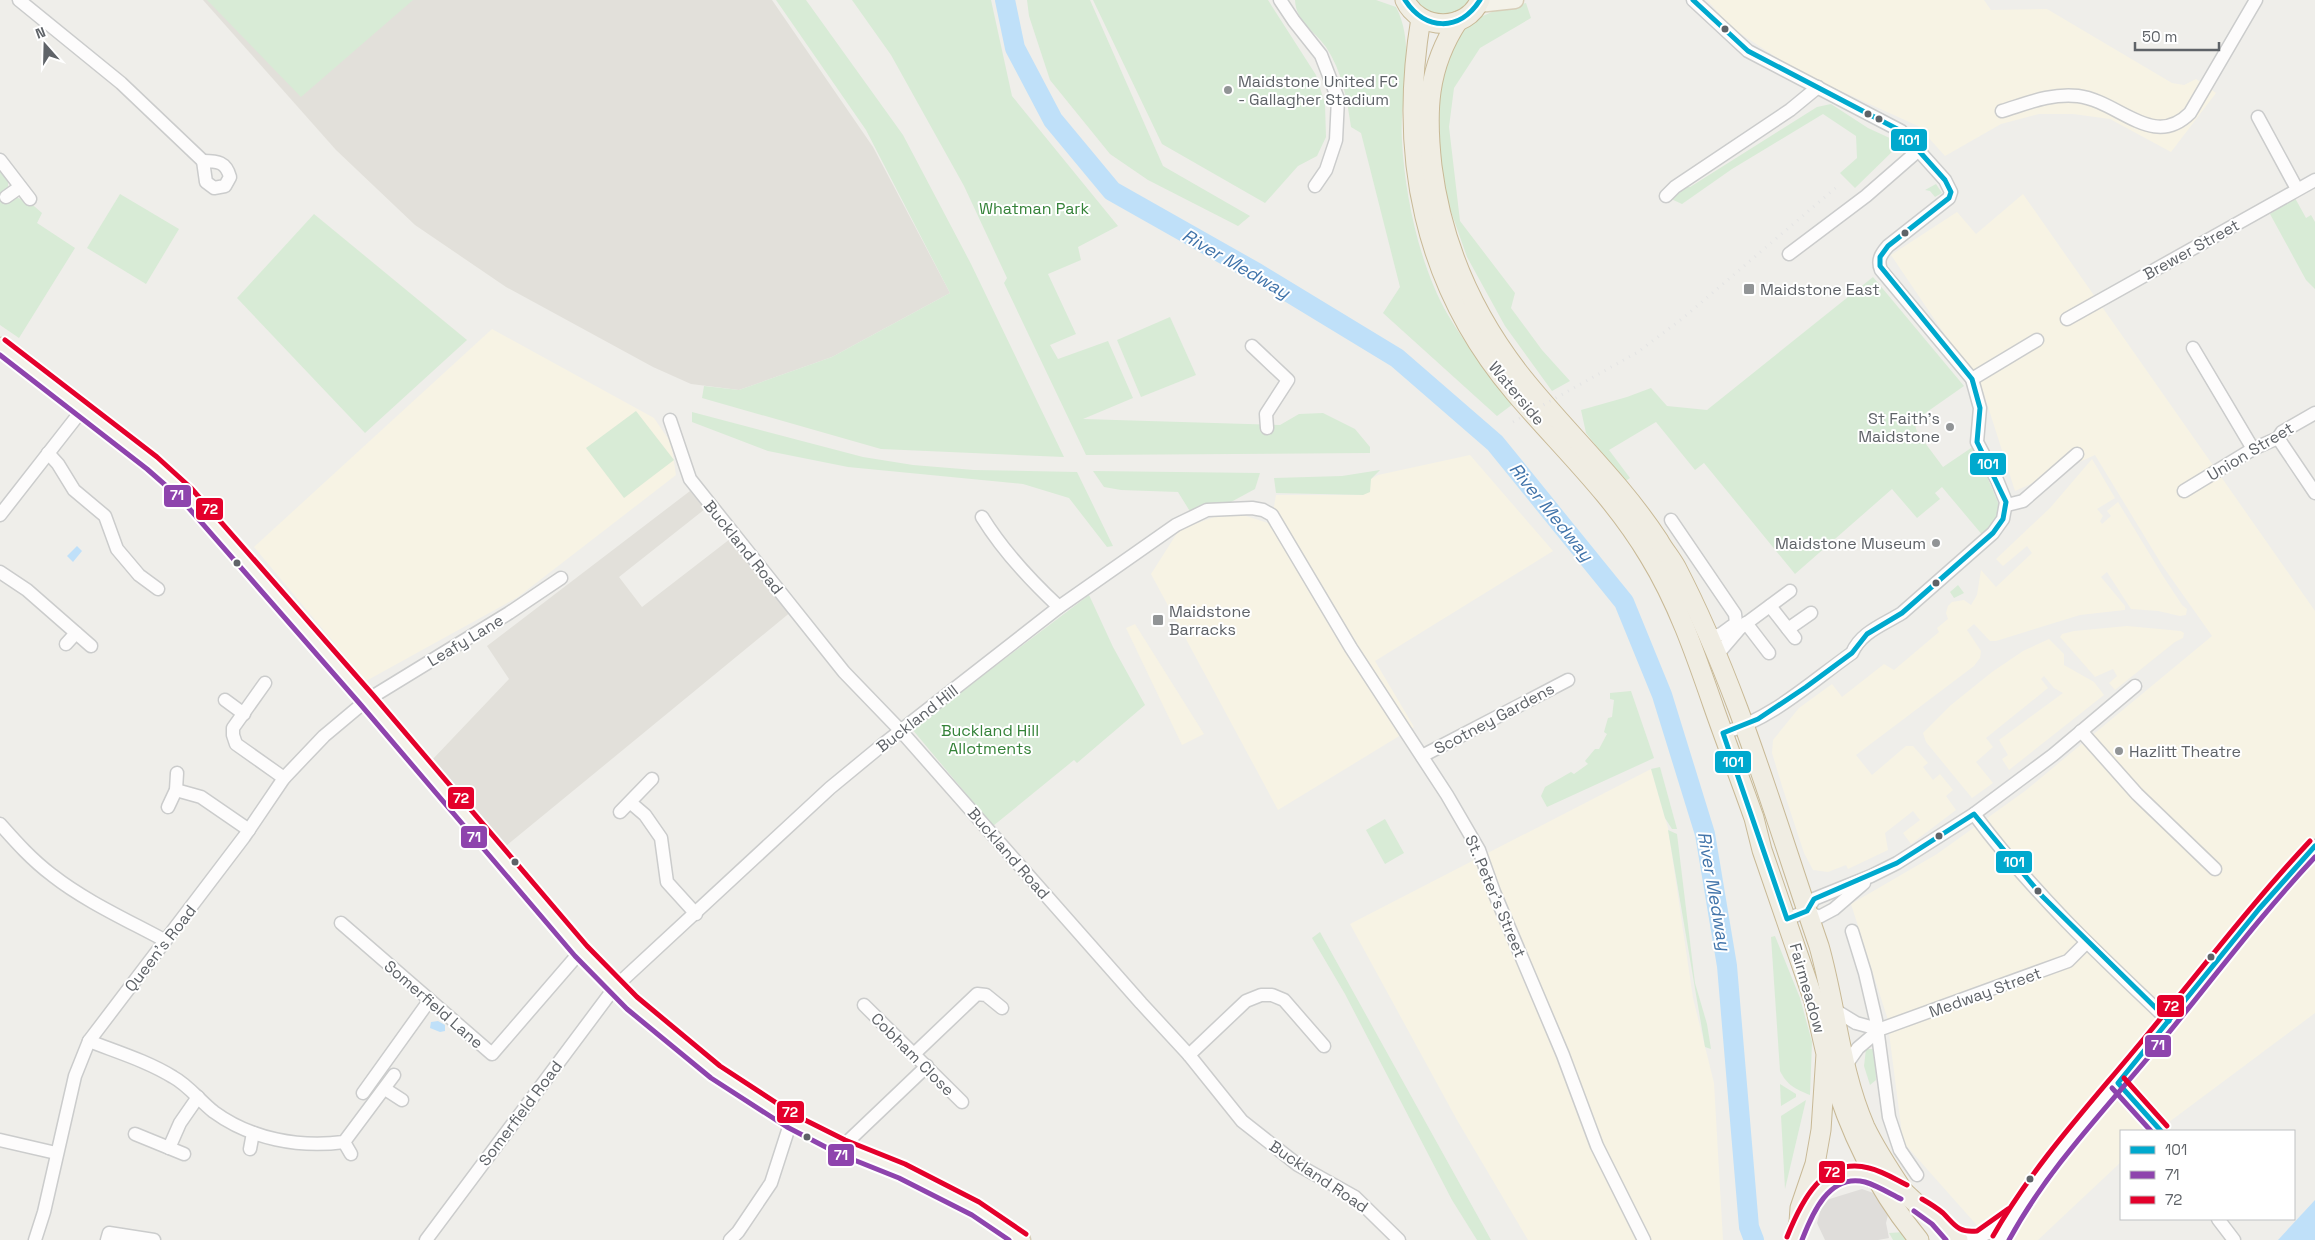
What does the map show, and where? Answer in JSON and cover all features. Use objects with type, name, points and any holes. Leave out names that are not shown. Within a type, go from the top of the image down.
[{"type":"highway","points":[[1403,1],[1421,18],[1433,23],[1458,22]]},
{"type":"highway","name":"Waterside","points":[[1479,2],[1470,14],[1458,22],[1445,41],[1431,82],[1428,131],[1436,199],[1456,266],[1469,295],[1493,337],[1523,378],[1618,485],[1675,564],[1709,638],[1744,727]]},
{"type":"highway","name":"Waterside","points":[[1421,18],[1414,58],[1412,133],[1414,168],[1430,237],[1454,301],[1478,345],[1514,392],[1604,491],[1649,556],[1683,624],[1723,733]]},
{"type":"highway","name":"Fairmeadow","points":[[1744,727],[1807,911],[1829,982],[1846,1065],[1865,1126],[1885,1164],[1904,1192]]},
{"type":"highway","name":"Fairmeadow","points":[[1723,733],[1754,818],[1762,850],[1814,1001],[1826,1054],[1821,1130],[1815,1164],[1800,1208],[1797,1231]]},
{"type":"highway","points":[[1826,1054],[1852,1131],[1876,1179],[1891,1203],[1919,1240]]},
{"type":"highway","points":[[1797,1231],[1820,1190],[1828,1181],[1852,1173],[1863,1174],[1904,1192],[1951,1238]]},
{"type":"main road","points":[[1479,2],[1515,0]]},
{"type":"main road","points":[[0,346],[152,463],[185,493],[367,700],[581,951],[615,987],[716,1072],[791,1121],[842,1147],[902,1171],[976,1209],[1022,1240]]},
{"type":"street","points":[[19,0],[121,83],[203,161]]},
{"type":"street","points":[[1280,0],[1294,22],[1321,55],[1338,99],[1336,140],[1326,170],[1315,186]]},
{"type":"street","points":[[1693,0],[1748,51],[1872,114],[1901,131],[1920,149],[1946,180],[1951,192],[1945,204],[1888,246],[1881,254],[1878,264],[1972,379],[1980,408],[1977,442],[2000,485],[2007,505],[2003,518],[1993,533],[1902,613],[1886,620],[1856,643],[1852,653],[1765,716],[1744,727],[1723,733]]},
{"type":"street","points":[[2002,111],[2052,95],[2079,96],[2102,103],[2147,125],[2169,127],[2180,123],[2190,113],[2256,0]]},
{"type":"street","points":[[1666,196],[1676,187],[1790,110],[1818,87]]},
{"type":"street","points":[[2258,117],[2297,189]]},
{"type":"street","points":[[1789,254],[1866,196],[1920,149]]},
{"type":"street","points":[[0,160],[30,199]]},
{"type":"street","name":"Brewer Street","points":[[2068,319],[2315,180]]},
{"type":"street","points":[[6,197],[20,187]]},
{"type":"street","points":[[1972,379],[2037,340]]},
{"type":"street","points":[[1252,346],[1288,380],[1266,414],[1267,428]]},
{"type":"street","points":[[2193,348],[2253,449]]},
{"type":"street","points":[[0,515],[82,410]]},
{"type":"street","name":"Union Street","points":[[2184,490],[2253,449],[2278,438],[2282,432],[2315,412]]},
{"type":"street","name":"Buckland Road","points":[[670,420],[690,479],[844,672],[901,731],[1189,1055],[1242,1121],[1298,1165],[1355,1196],[1400,1240]]},
{"type":"street","points":[[2278,438],[2315,493]]},
{"type":"street","points":[[48,453],[58,464],[74,490],[105,516],[117,549],[139,575],[158,589]]},
{"type":"street","points":[[2007,505],[2026,500],[2077,454]]},
{"type":"street","name":"Buckland Hill","points":[[615,987],[830,788],[1059,607],[1176,525],[1207,510],[1252,508]]},
{"type":"street","name":"St. Peter's Street","points":[[1252,508],[1263,510],[1272,515],[1351,648],[1422,756],[1479,850],[1494,892],[1563,1055],[1597,1146],[1644,1240]]},
{"type":"street","points":[[982,517],[996,540],[1023,572],[1059,607]]},
{"type":"street","points":[[1671,520],[1741,625],[1769,653]]},
{"type":"street","points":[[0,572],[27,590],[90,646]]},
{"type":"street","name":"Leafy Lane","points":[[367,700],[509,613],[561,578]]},
{"type":"street","points":[[1709,638],[1741,625],[1790,591]]},
{"type":"street","points":[[1770,606],[1792,634],[1811,612]]},
{"type":"street","points":[[1716,656],[1741,625]]},
{"type":"street","points":[[66,644],[76,633]]},
{"type":"street","name":"Scotney Gardens","points":[[1422,756],[1568,680]]},
{"type":"street","points":[[265,684],[234,728],[233,735],[236,744],[284,778]]},
{"type":"street","points":[[1787,919],[1807,911],[1814,899],[1872,876],[1920,849],[1974,814],[2053,756],[2135,686]]},
{"type":"street","points":[[225,700],[244,714]]},
{"type":"street","name":"Queen's Road","points":[[34,1240],[44,1212],[75,1076],[89,1041],[161,939],[249,830],[284,778],[324,736],[367,700]]},
{"type":"street","points":[[2081,731],[2137,794],[2215,869]]},
{"type":"street","points":[[168,807],[176,790],[177,773]]},
{"type":"street","points":[[620,812],[631,803],[652,779]]},
{"type":"street","points":[[176,790],[200,797],[249,830]]},
{"type":"street","points":[[631,803],[645,816],[661,838],[667,882],[696,914]]},
{"type":"street","points":[[1974,814],[2086,943],[2169,1021]]},
{"type":"street","points":[[0,824],[22,849],[52,876],[161,939]]},
{"type":"street","points":[[2000,1240],[2012,1215],[2048,1164],[2118,1083],[2259,909],[2315,846]]},
{"type":"street","points":[[1807,911],[1820,917],[1828,913],[1872,876]]},
{"type":"street","name":"Somerfield Lane","points":[[341,923],[492,1054],[581,951]]},
{"type":"street","points":[[1852,931],[1878,1030],[1889,1118],[1900,1150],[1917,1175]]},
{"type":"street","name":"Medway Street","points":[[1846,1065],[1858,1048],[1878,1030],[2068,961],[2086,943]]},
{"type":"street","name":"Somerfield Road","points":[[426,1240],[615,987]]},
{"type":"street","points":[[914,1054],[977,994],[986,995],[1002,1008]]},
{"type":"street","points":[[1189,1055],[1246,1001],[1261,995],[1272,995],[1284,1000],[1324,1046]]},
{"type":"street","points":[[363,1093],[429,1001]]},
{"type":"street","name":"Cobham Close","points":[[864,1005],[962,1102]]},
{"type":"street","points":[[1833,1009],[1856,1023],[1878,1030]]},
{"type":"street","points":[[89,1041],[139,1060],[175,1078],[214,1112],[253,1133],[292,1144],[344,1142]]},
{"type":"street","points":[[842,1147],[927,1066]]},
{"type":"street","points":[[344,1142],[394,1075]]},
{"type":"street","points":[[2118,1083],[2160,1130]]},
{"type":"street","points":[[385,1089],[402,1100]]},
{"type":"street","points":[[169,1148],[180,1123],[198,1097]]},
{"type":"street","points":[[730,1240],[738,1232],[771,1183],[791,1121]]},
{"type":"street","points":[[250,1149],[253,1133]]},
{"type":"street","points":[[134,1134],[184,1154]]},
{"type":"street","points":[[0,1140],[56,1154]]},
{"type":"street","points":[[344,1142],[352,1154]]},
{"type":"street","points":[[1951,1238],[1980,1238],[2012,1215]]},
{"type":"street","points":[[2219,1220],[2234,1240]]},
{"type":"street","points":[[107,1240],[109,1233],[154,1240]]},
{"type":"shaded area","points":[[203,0],[772,0],[873,147],[950,293],[832,357],[739,390],[691,384],[653,367],[506,287],[415,225],[336,150]]},
{"type":"shaded area","points":[[1707,0],[1984,0],[1991,10],[2047,9],[2172,83],[2184,85],[2196,79],[2216,93],[2171,152],[2110,119],[2073,114],[2039,114],[2001,124],[1945,156],[1918,126],[1797,71],[1732,28]]},
{"type":"shaded area","points":[[2023,194],[2315,611],[2315,1013],[2158,1130],[2120,1130],[2120,1163],[2038,1240],[1990,1240],[1903,1142],[1887,1017],[1851,904],[1937,854],[2025,791],[2212,636],[2162,565],[2095,455],[2015,491],[1983,391],[1891,255],[1957,212],[1976,234]]},
{"type":"shaded area","points":[[492,329],[654,418],[671,443],[676,475],[518,597],[366,681],[254,547]]},
{"type":"shaded area","points":[[1470,455],[1553,551],[1375,661],[1414,727],[1278,810],[1151,574],[1179,530],[1214,517],[1243,515],[1271,524],[1276,495],[1363,495],[1371,479],[1378,475]]},
{"type":"shaded area","points":[[2092,459],[2115,498],[2097,509],[2103,516],[2100,521],[2102,524],[2111,516],[2107,511],[2118,502],[2163,576],[2182,605],[2187,609],[2186,615],[2180,616],[2158,611],[2131,609],[2107,572],[2101,577],[2125,606],[2125,610],[2080,615],[1996,641],[1990,641],[1974,624],[1967,630],[1981,651],[1980,658],[1974,666],[1856,755],[1872,775],[1906,746],[1913,746],[1928,763],[1923,767],[1933,780],[1940,774],[1953,790],[1946,796],[1956,810],[1911,844],[1903,833],[1920,820],[1913,811],[1885,833],[1888,850],[1848,869],[1846,865],[1828,872],[1813,870],[1804,853],[1782,786],[1772,753],[1773,740],[1799,708],[1832,684],[1842,697],[1884,664],[1894,670],[1939,632],[1937,628],[1948,619],[1946,613],[1948,606],[1952,602],[1964,600],[1971,605],[1977,595],[1981,570],[1996,587],[2032,553],[2027,546],[2003,566],[1996,559],[2050,508]]},
{"type":"shaded area","points":[[690,491],[705,509],[619,577],[642,607],[730,539],[792,611],[506,846],[432,760],[509,679],[487,646]]},
{"type":"shaded area","points":[[1135,624],[1204,734],[1182,745],[1126,628]]},
{"type":"shaded area","points":[[2127,626],[2181,631],[2184,633],[2183,638],[2175,642],[2115,690],[2109,683],[2117,676],[2113,669],[2095,677],[2060,637],[2062,634],[2074,631]]},
{"type":"shaded area","points":[[2049,639],[2064,654],[2064,665],[2094,682],[2104,695],[2009,770],[2002,759],[2008,755],[1999,740],[2063,693],[2054,688],[2044,676],[2041,679],[2048,688],[1986,738],[1993,747],[1976,762],[1993,783],[1972,798],[1926,742],[1923,733],[1951,705],[1992,672],[2023,651]]},
{"type":"shaded area","points":[[1651,769],[1668,828],[1693,998],[1714,1083],[1723,1240],[1528,1240],[1457,1120],[1350,924]]},
{"type":"shaded area","points":[[1862,1189],[1879,1195],[1889,1211],[1886,1223],[1889,1238],[1878,1240],[1825,1240],[1817,1223],[1823,1201]]},
{"type":"green space","points":[[207,0],[413,0],[301,97]]},
{"type":"green space","points":[[776,0],[806,0],[903,135],[971,264],[1064,457],[881,449],[702,398],[704,386],[739,390],[832,357],[950,293],[866,130]]},
{"type":"green space","name":"Whatman Park","points":[[852,0],[991,0],[1012,96],[1118,226],[1078,247],[1081,260],[1048,274],[1076,334],[1050,345],[1058,359],[1108,341],[1133,398],[1083,419],[1280,425],[1299,414],[1323,413],[1355,429],[1370,447],[1370,453],[1086,455],[1004,283],[1007,278],[964,186],[891,55]]},
{"type":"green space","points":[[1027,0],[1090,0],[1163,166],[1250,216],[1238,226],[1148,180],[1110,154],[1050,80],[1029,16]]},
{"type":"green space","name":"Maidstone United FC - Gallagher Stadium","points":[[1093,0],[1268,0],[1316,75],[1325,104],[1326,137],[1317,156],[1298,166],[1265,203],[1162,144]]},
{"type":"green space","points":[[1295,0],[1376,0],[1396,7],[1402,22],[1405,39],[1406,72],[1402,141],[1410,208],[1422,254],[1438,296],[1455,326],[1513,404],[1497,416],[1383,313],[1400,287],[1361,133],[1351,127],[1343,86],[1332,56],[1302,20],[1296,8]]},
{"type":"green space","points":[[1414,0],[1472,0],[1459,12],[1441,17],[1427,13]]},
{"type":"green space","points":[[1526,3],[1531,18],[1480,48],[1454,88],[1449,127],[1460,221],[1515,293],[1511,308],[1542,350],[1570,381],[1552,391],[1505,326],[1467,257],[1442,186],[1439,152],[1438,82],[1458,34],[1478,18],[1492,12]]},
{"type":"green space","points":[[1831,104],[1868,128],[1894,140],[1897,147],[1855,188],[1840,173],[1857,158],[1856,136],[1823,114],[1732,169],[1682,204],[1669,198],[1684,185],[1690,187],[1817,107]]},
{"type":"green space","points":[[0,169],[8,180],[8,189],[16,197],[27,200],[42,213],[37,223],[75,248],[19,338],[0,325]]},
{"type":"green space","points":[[1936,184],[1942,193],[1935,197],[1930,191],[1925,190]]},
{"type":"green space","points":[[120,194],[179,229],[146,284],[87,248]]},
{"type":"green space","points":[[2295,198],[2306,218],[2311,215],[2315,222],[2315,289],[2306,280],[2270,214]]},
{"type":"green space","points":[[314,214],[467,340],[365,433],[237,298]]},
{"type":"green space","points":[[1873,277],[1964,386],[1914,421],[1917,432],[1943,467],[1974,446],[2002,512],[1984,537],[1942,487],[1935,493],[1940,499],[1917,518],[1892,489],[1795,574],[1704,463],[1695,470],[1656,422],[1609,450],[1630,478],[1624,482],[1586,433],[1581,410],[1651,388],[1667,406],[1707,410]]},
{"type":"green space","points":[[1170,317],[1196,375],[1141,397],[1117,340]]},
{"type":"green space","points":[[636,411],[674,460],[624,498],[586,448]]},
{"type":"green space","points":[[692,412],[863,457],[913,465],[974,470],[1077,472],[1113,546],[1107,547],[1069,498],[1023,484],[848,467],[768,451],[692,422]]},
{"type":"green space","points":[[1380,470],[1371,479],[1370,492],[1363,495],[1276,493],[1274,478],[1342,476]]},
{"type":"green space","points":[[1093,471],[1260,473],[1255,489],[1231,502],[1214,504],[1191,513],[1178,492],[1121,490],[1104,487]]},
{"type":"green space","points":[[1958,585],[1964,593],[1954,598],[1950,592]]},
{"type":"green space","name":"Buckland Hill Allotments","points":[[1089,595],[1113,647],[1145,705],[1077,763],[1074,760],[993,826],[912,729]]},
{"type":"green space","points":[[1631,691],[1654,758],[1547,807],[1541,796],[1545,787],[1571,772],[1574,774],[1588,764],[1585,761],[1595,749],[1599,749],[1607,734],[1604,732],[1608,718],[1612,717],[1614,700],[1610,699],[1610,693]]},
{"type":"green space","points":[[1660,767],[1677,829],[1672,829],[1665,818],[1651,769]]},
{"type":"green space","points":[[1385,819],[1404,853],[1385,864],[1366,830]]},
{"type":"green space","points":[[1668,830],[1677,834],[1695,983],[1707,1024],[1711,1049],[1705,1047]]},
{"type":"green space","points":[[1320,932],[1491,1240],[1477,1240],[1452,1200],[1345,994],[1312,938]]},
{"type":"green space","points":[[1775,936],[1800,998],[1812,1042],[1810,1095],[1792,1086],[1780,1071],[1771,937]]},
{"type":"green space","points":[[1866,1049],[1875,1049],[1876,1080],[1870,1085],[1864,1066]]},
{"type":"green space","points":[[1780,1084],[1796,1094],[1796,1097],[1781,1106]]},
{"type":"green space","points":[[1806,1100],[1785,1189],[1781,1116]]},
{"type":"green space","points":[[1904,1232],[1911,1240],[1893,1240],[1889,1233]]},
{"type":"water","points":[[77,546],[82,551],[73,562],[67,556]]},
{"type":"water","points":[[438,1021],[445,1025],[445,1031],[440,1032],[430,1028],[431,1022]]},
{"type":"water","points":[[2315,1200],[2315,1240],[2278,1240]]},
{"type":"waterway","name":"River Medway","points":[[1005,0],[1015,48],[1053,120],[1112,191],[1257,273],[1397,358],[1495,443],[1624,602],[1662,695],[1705,834],[1727,966],[1749,1227],[1754,1240]]},
{"type":"railway","points":[[1513,422],[1638,352],[1683,318],[1839,185]]},
{"type":"transit line","name":"101","points":[[1405,0],[1422,18],[1442,24],[1463,18],[1480,0]]},
{"type":"transit line","name":"101","points":[[1693,0],[1748,51],[1901,131],[1945,180],[1951,192],[1949,198],[1888,246],[1880,257],[1880,266],[1972,379],[1980,408],[1977,442],[2006,502],[2003,519],[1993,533],[1902,613],[1867,634],[1852,653],[1806,687],[1758,719],[1723,733],[1787,919],[1807,911],[1814,899],[1897,863],[1974,814],[2042,896],[2169,1021]]},
{"type":"transit line","name":"72","points":[[5,340],[157,457],[191,488],[373,695],[587,946],[637,997],[720,1066],[795,1115],[845,1140],[905,1164],[979,1202],[1026,1234]]},
{"type":"transit line","name":"71","points":[[0,355],[147,469],[180,498],[361,705],[575,956],[627,1009],[711,1078],[787,1127],[839,1154],[899,1178],[972,1215],[1009,1240]]},
{"type":"transit line","name":"72","points":[[1993,1236],[2027,1183],[2066,1132],[2247,912],[2310,841]]},
{"type":"transit line","name":"101","points":[[2160,1130],[2118,1083],[2259,909],[2315,846]]},
{"type":"transit line","name":"71","points":[[2009,1240],[2041,1188],[2078,1140],[2157,1047],[2254,927],[2315,857]]},
{"type":"transit line","name":"72","points":[[2124,1078],[2167,1126]]},
{"type":"transit line","name":"71","points":[[2112,1088],[2150,1130]]},
{"type":"transit line","name":"72","points":[[1787,1237],[1799,1210],[1816,1185],[1827,1175],[1839,1169],[1853,1166],[1869,1168],[1884,1173],[1907,1185]]},
{"type":"transit line","name":"71","points":[[1802,1240],[1817,1208],[1824,1198],[1841,1184],[1852,1181],[1865,1182],[1901,1199]]},
{"type":"transit line","name":"72","points":[[1922,1199],[1941,1211],[1957,1227],[1965,1231],[1977,1231],[2008,1209]]},
{"type":"transit line","name":"71","points":[[1914,1211],[1932,1224],[1946,1240]]},
{"type":"place","name":"Maidstone United FC - Gallagher Stadium","points":[[1228,90]]},
{"type":"place","name":"Maidstone East","points":[[1749,289]]},
{"type":"place","name":"St Faith's Maidstone","points":[[1950,427]]},
{"type":"place","name":"Maidstone Museum","points":[[1936,543]]},
{"type":"place","name":"Maidstone Barracks","points":[[1158,620]]},
{"type":"place","name":"Hazlitt Theatre","points":[[2119,751]]}]
